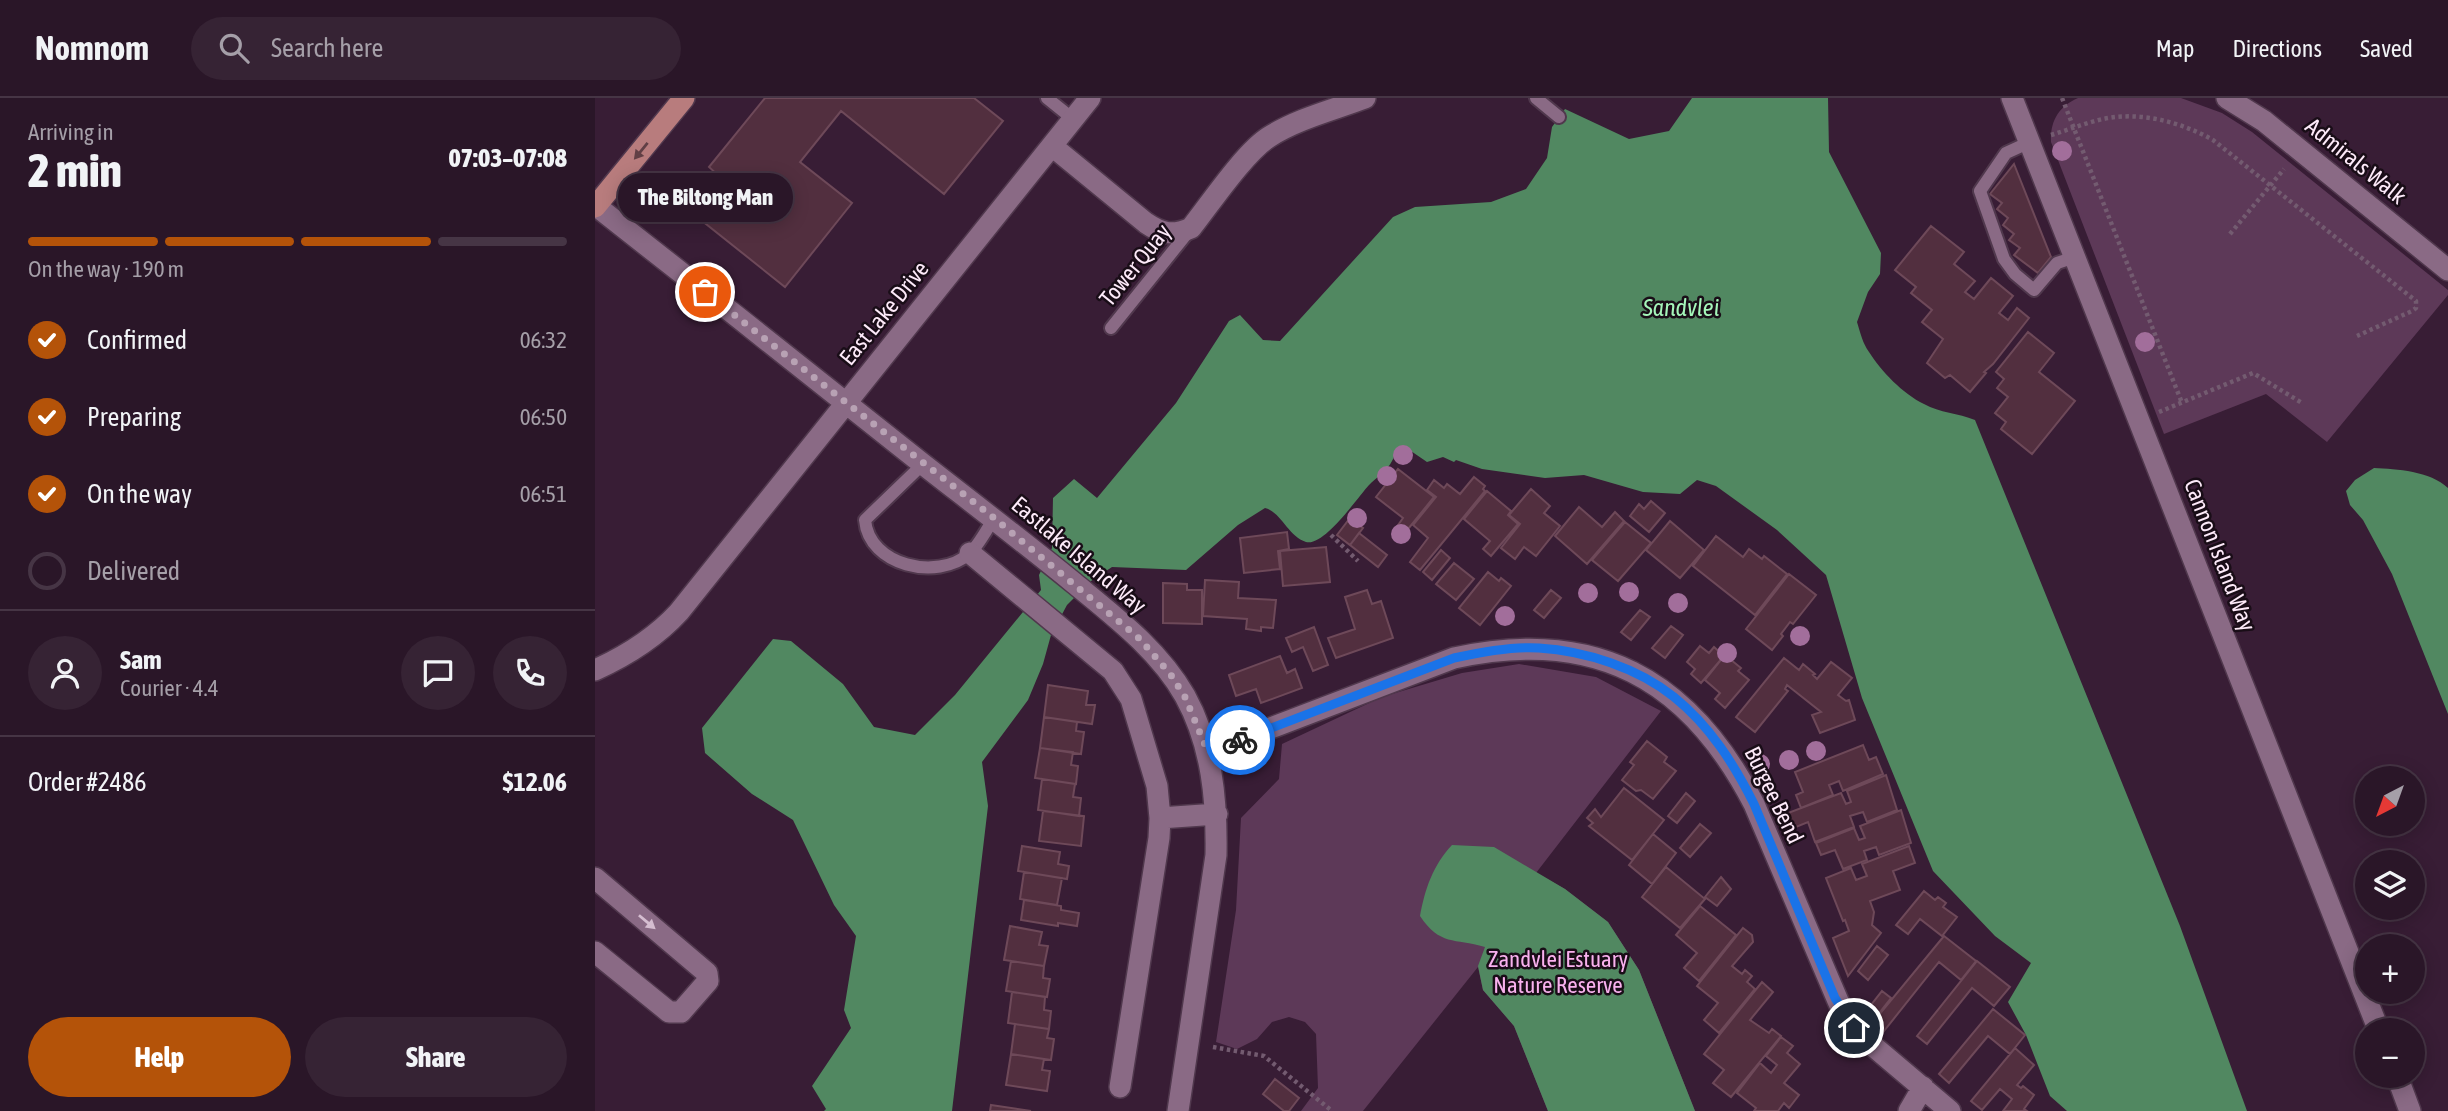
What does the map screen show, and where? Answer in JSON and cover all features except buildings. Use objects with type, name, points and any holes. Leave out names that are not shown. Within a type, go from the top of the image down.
[{"type":"main road","points":[[595,206],[684,98]]},
{"type":"street","name":"East Lake Drive","points":[[595,670],[665,628],[1090,98]]},
{"type":"street","points":[[1052,146],[1159,232],[1181,233],[1191,228],[1254,150],[1267,138],[1293,124],[1364,98]]},
{"type":"street","name":"Admirals Walk","points":[[2227,98],[2264,121],[2448,270]]},
{"type":"street","name":"Cannon Island Way","points":[[2015,99],[2374,1018]]},
{"type":"street","name":"Eastlake Island Way","points":[[595,206],[1027,544],[1140,639],[1171,675],[1185,697],[1208,752],[1217,814],[1216,855],[1178,1111]]},
{"type":"street","points":[[970,553],[1113,671],[1131,699],[1157,786],[1160,818],[1120,1087]]},
{"type":"street","name":"Burgee Bend","points":[[1208,752],[1454,658],[1489,651],[1539,648],[1601,659],[1631,671],[1673,696],[1707,729],[1723,750],[1754,804],[1844,1015],[1866,1040],[1950,1111]]},
{"type":"street","points":[[1160,818],[1217,814]]},
{"type":"street","points":[[595,878],[708,973],[708,981],[681,1012],[669,1012],[595,952]]},
{"type":"street","points":[[1909,1111],[1923,1087]]},
{"type":"street","points":[[2401,1088],[2410,1111]]},
{"type":"lane","points":[[1047,98],[1073,119]]},
{"type":"lane","points":[[1536,98],[1559,117]]},
{"type":"lane","points":[[2030,142],[2006,153],[1980,191],[2004,259],[2015,274],[2034,289],[2057,263],[2075,257]]},
{"type":"lane","name":"Tower Quay","points":[[1111,328],[1191,228]]},
{"type":"lane","points":[[923,464],[865,520],[866,531],[879,548],[902,565],[927,567],[952,563],[970,553],[994,518]]},
{"type":"path","points":[[2062,98],[2182,403]]},
{"type":"path","points":[[2030,142],[2103,119],[2125,116],[2179,125],[2213,140],[2416,301],[2417,305],[2412,311],[2357,336]]},
{"type":"path","points":[[2230,234],[2300,150]]},
{"type":"path","points":[[2139,420],[2253,373],[2302,403]]},
{"type":"path","points":[[1331,535],[1358,561]]},
{"type":"path","points":[[1212,1047],[1264,1056],[1332,1111]]},
{"type":"green space","points":[[2078,98],[2181,98],[2222,113],[2252,132],[2448,290],[2448,295],[2327,442],[2266,394],[2164,434],[2051,142],[2052,127],[2057,115],[2066,105]]},
{"type":"green space","points":[[1519,664],[1596,677],[1661,711],[1536,873],[1565,889],[1608,922],[1639,970],[1695,1111],[1548,1111],[1514,1026],[1483,990],[1478,967],[1363,1111],[1301,1111],[1318,1088],[1316,1034],[1305,1022],[1289,1017],[1272,1022],[1257,1039],[1237,1049],[1216,1042],[1236,910],[1241,818],[1279,779],[1282,744],[1382,697],[1462,673]]},
{"type":"water","name":"Sandvlei","points":[[1692,98],[1828,98],[1829,152],[1881,253],[1880,274],[1868,292],[1857,322],[1863,342],[1880,367],[1916,400],[1930,407],[1975,420],[2180,926],[2247,1111],[2067,1111],[2050,1096],[2026,1035],[2008,1002],[2031,963],[1995,936],[1933,871],[1862,698],[1826,575],[1777,530],[1716,486],[1697,480],[1680,494],[1643,492],[1584,475],[1545,478],[1482,469],[1443,457],[1427,462],[1408,449],[1399,447],[1388,468],[1322,537],[1306,542],[1300,539],[1276,514],[1265,508],[1238,525],[1186,570],[1112,567],[1091,581],[1067,605],[1051,635],[1043,664],[1028,700],[982,762],[988,806],[952,1111],[824,1111],[826,1109],[812,1086],[851,1028],[844,1010],[856,936],[834,905],[793,820],[752,794],[705,753],[702,728],[773,639],[791,641],[843,684],[874,727],[915,735],[955,695],[1041,590],[1039,575],[1052,548],[1053,498],[1074,479],[1097,498],[1176,403],[1229,321],[1240,315],[1263,340],[1280,341],[1393,217],[1415,207],[1491,202],[1526,189],[1547,158],[1552,127],[1565,109],[1629,139],[1669,131]]},
{"type":"water","points":[[2374,468],[2423,474],[2448,488],[2448,714],[2392,574],[2363,520],[2350,505],[2346,491],[2355,480]]},
{"type":"water","name":"Zandvlei Estuary Nature Reserve","points":[[1452,845],[1494,847],[1565,889],[1608,922],[1639,970],[1695,1111],[1548,1111],[1514,1026],[1483,990],[1478,966],[1485,947],[1441,937],[1427,926],[1420,916],[1431,878]]},
{"type":"way so far","points":[[705,292],[994,518],[1140,639],[1171,675],[1185,697],[1208,752],[1240,740]]},
{"type":"place","name":"The Biltong Man","points":[[705,292]]},
{"type":"route","points":[[1240,740],[1454,658],[1489,651],[1539,648],[1601,659],[1631,671],[1673,696],[1689,711],[1707,729],[1739,775],[1754,804],[1835,998],[1854,1028]]}]
